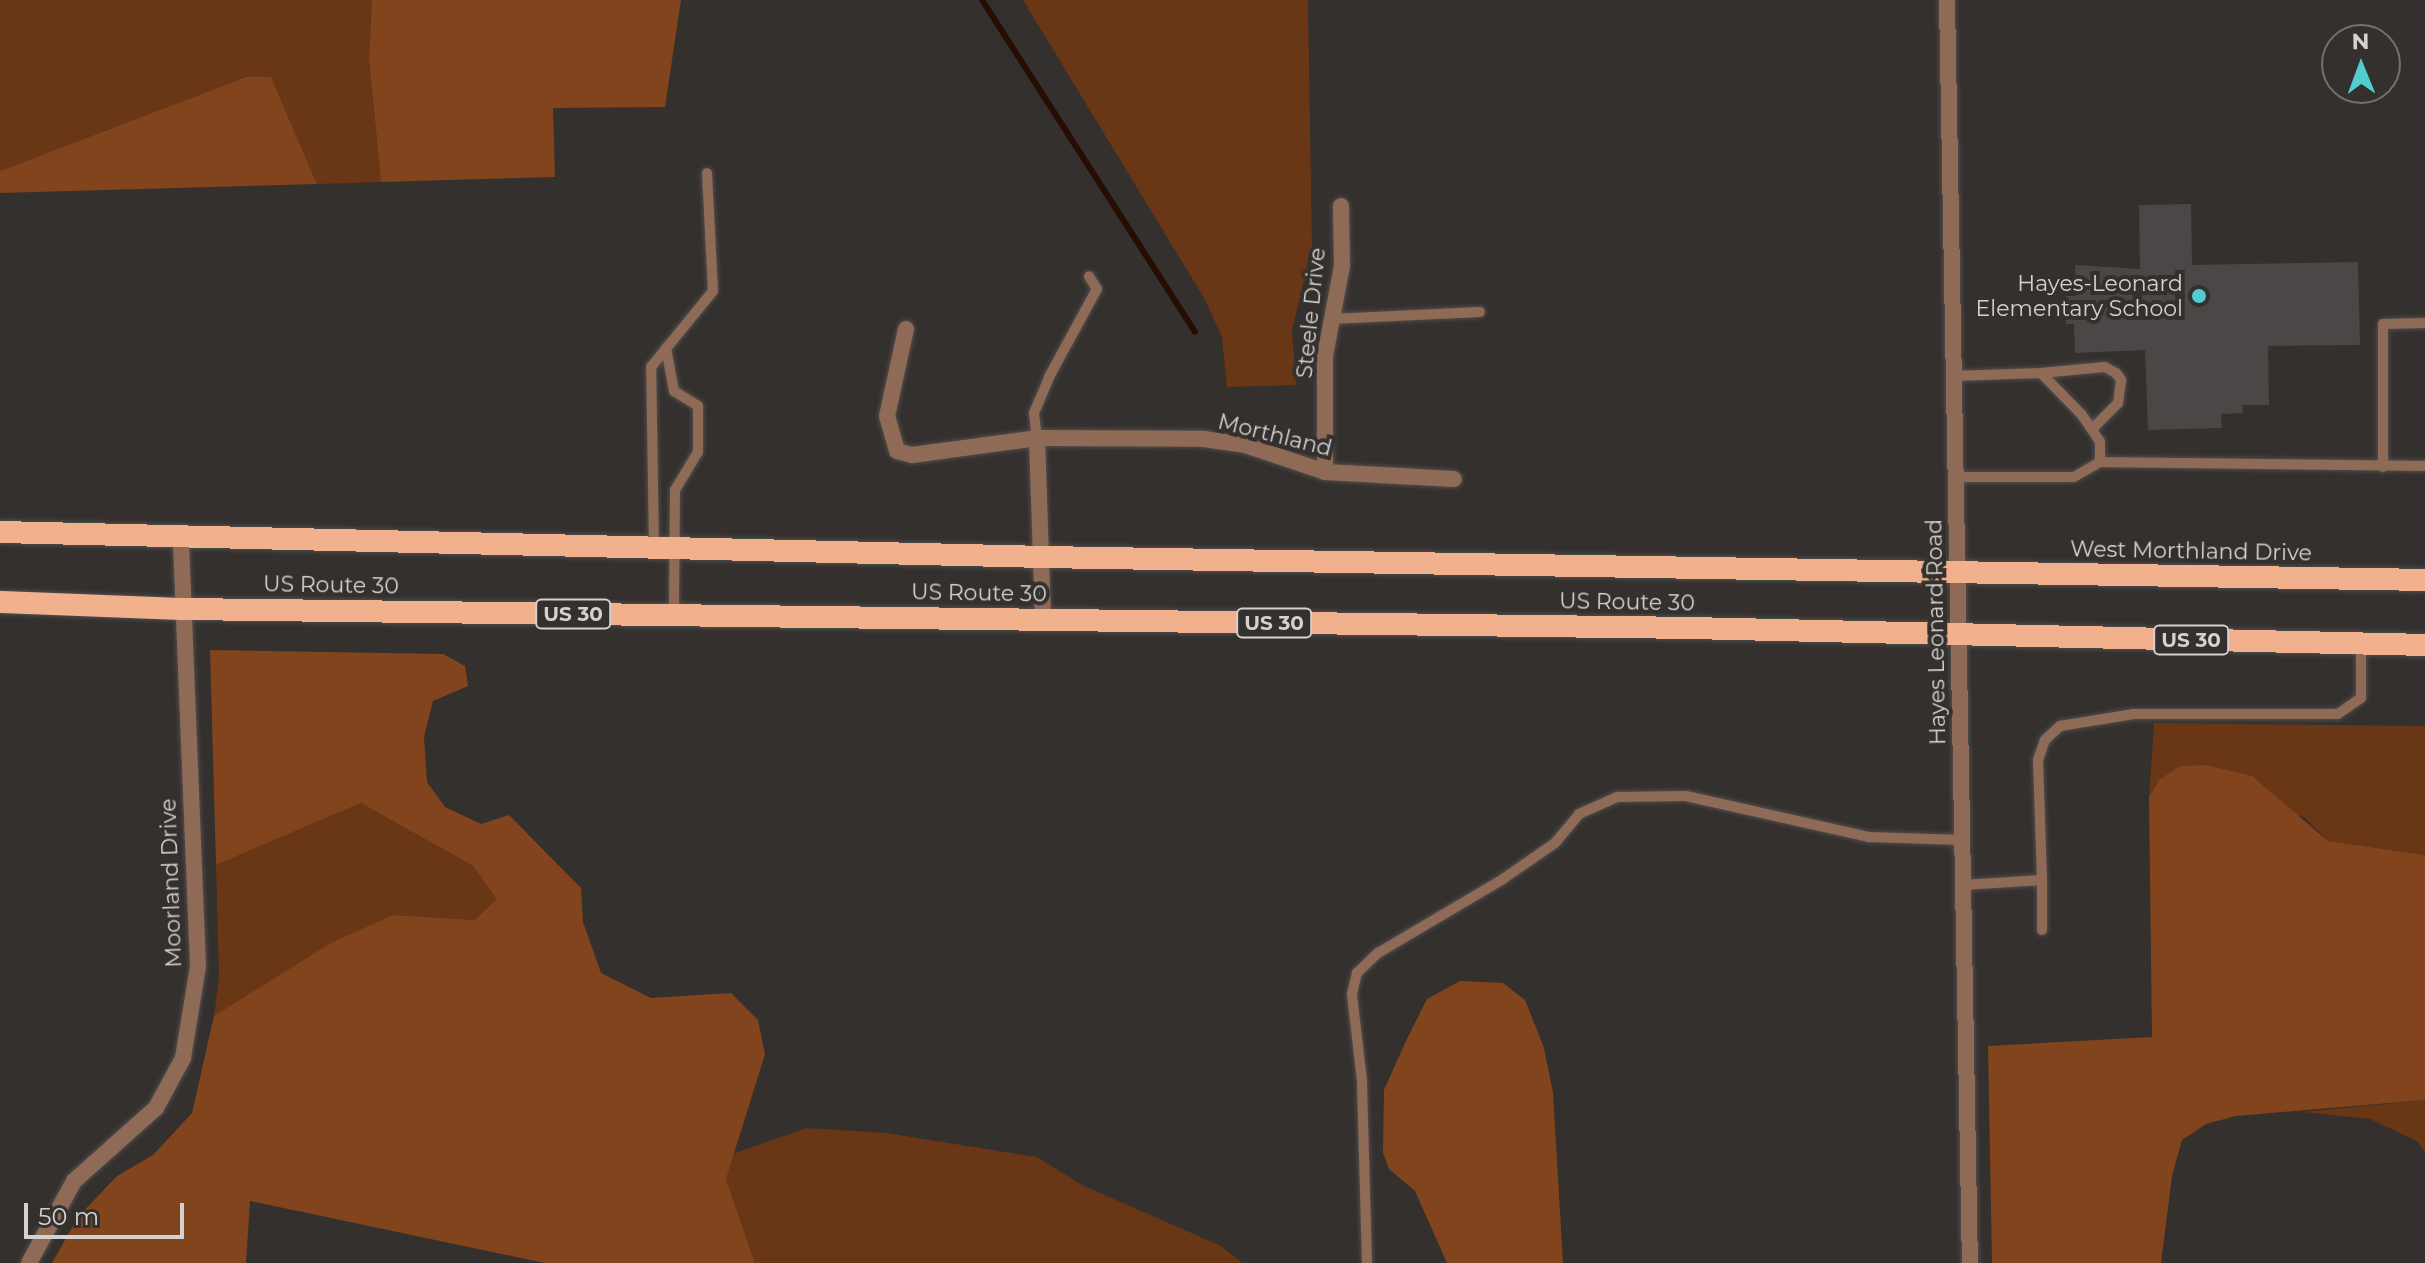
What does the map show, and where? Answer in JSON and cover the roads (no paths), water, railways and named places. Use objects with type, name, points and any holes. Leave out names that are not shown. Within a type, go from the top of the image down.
[{"type":"highway","points":[[0,532],[181,540]]},
{"type":"highway","name":"West Morthland Drive","points":[[181,540],[2425,580]]},
{"type":"highway","name":"US Route 30","points":[[0,602],[183,609],[1958,634]]},
{"type":"highway","name":"US 30","points":[[1958,634],[2425,645]]},
{"type":"street","name":"Hayes Leonard Road","points":[[1947,0],[1970,1263]]},
{"type":"street","name":"Steele Drive","points":[[1325,472],[1325,356],[1342,266],[1341,206]]},
{"type":"street","name":"Morthland","points":[[906,329],[887,416],[897,451],[912,455],[1037,438],[1204,439],[1245,445],[1325,472],[1454,479]]},
{"type":"street","points":[[1037,438],[1043,620]]},
{"type":"street","name":"Moorland Drive","points":[[29,1263],[74,1181],[156,1108],[183,1058],[198,966],[181,540]]},
{"type":"lane","points":[[674,615],[664,550],[651,367],[713,291],[707,173]]},
{"type":"lane","points":[[1037,438],[1034,413],[1097,289],[1089,276]]},
{"type":"lane","points":[[1331,319],[1480,312]]},
{"type":"lane","points":[[2383,467],[2383,324],[2425,323]]},
{"type":"lane","points":[[664,550],[675,490],[698,452],[698,406],[674,391],[666,348]]},
{"type":"lane","points":[[1953,376],[2105,367],[2121,380],[2118,403],[2092,429]]},
{"type":"lane","points":[[2041,373],[2092,429],[2100,442],[2100,462]]},
{"type":"lane","points":[[1955,477],[2074,477],[2100,462],[2425,466]]},
{"type":"lane","points":[[2042,930],[2038,760],[2045,740],[2060,726],[2134,714],[2338,714],[2361,698],[2361,645]]},
{"type":"lane","points":[[1367,1263],[1362,1081],[1352,994],[1357,973],[1378,953],[1503,879],[1555,843],[1579,814],[1617,797],[1686,796],[1869,837],[1962,840]]},
{"type":"lane","points":[[1963,885],[2042,880]]},
{"type":"waterway","points":[[982,0],[1195,332]]},
{"type":"place","name":"Hayes-Leonard Elementary School","points":[[2199,296]]}]
